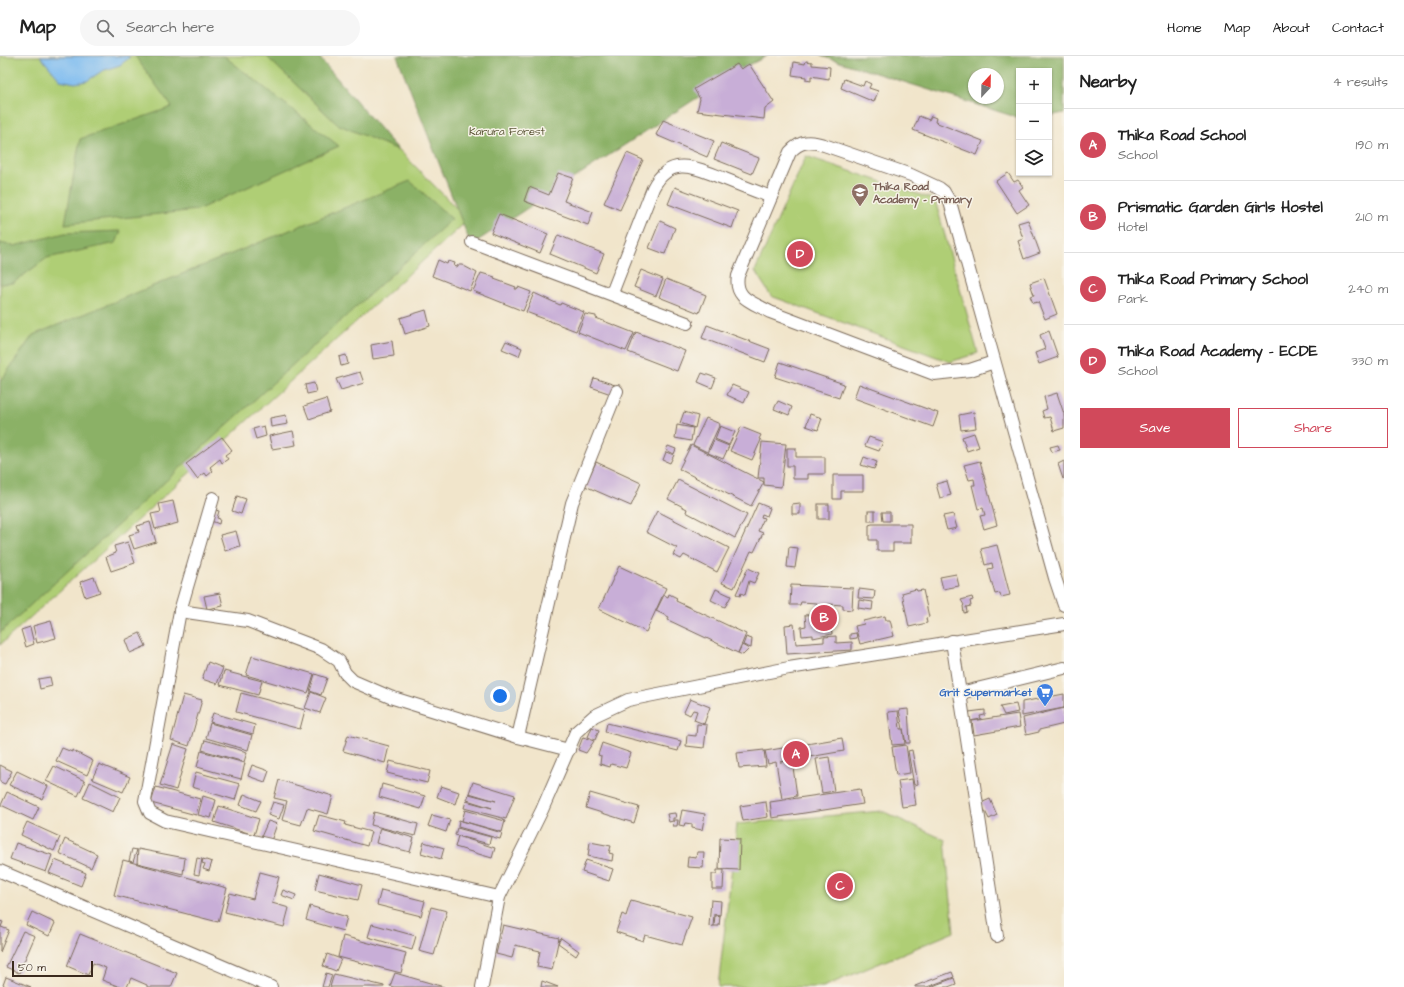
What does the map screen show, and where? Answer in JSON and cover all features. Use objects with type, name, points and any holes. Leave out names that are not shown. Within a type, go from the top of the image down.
[{"type":"street","points":[[994,362],[970,370],[934,374],[770,312],[747,299],[737,288],[738,276],[790,152],[802,142],[811,142],[824,145],[911,175],[939,188],[944,192],[950,202],[1056,585],[1064,605]]},
{"type":"street","points":[[612,293],[652,188],[657,179],[665,172],[674,167],[692,166],[771,197]]},
{"type":"street","points":[[472,242],[687,322]]},
{"type":"street","points":[[518,737],[572,503],[617,391]]},
{"type":"street","points":[[213,498],[180,611],[145,801],[150,813],[165,821],[499,897]]},
{"type":"street","points":[[180,611],[223,616],[248,621],[321,649],[339,661],[345,673],[353,681],[390,697],[518,737],[568,750]]},
{"type":"street","points":[[482,987],[499,897],[542,810],[576,732],[594,716],[628,700],[789,668],[1064,624]]},
{"type":"street","points":[[952,641],[997,936]]},
{"type":"street","points":[[960,693],[1064,668]]},
{"type":"street","points":[[0,871],[271,987]]},
{"type":"green space","points":[[0,56],[307,56],[468,220],[0,645]]},
{"type":"green space","points":[[135,56],[224,56],[339,146],[197,210],[65,224],[80,139],[172,107]]},
{"type":"green space","points":[[266,56],[318,56],[398,150],[337,124]]},
{"type":"green space","name":"Karura Forest","points":[[397,56],[767,56],[743,68],[471,245]]},
{"type":"green space","points":[[821,56],[1064,56],[1064,113],[1052,115],[1052,68],[1016,68],[1016,117],[974,104],[1004,104],[1004,68],[968,68],[968,102]]},
{"type":"green space","points":[[806,156],[935,200],[978,353],[950,362],[771,296],[755,271]]},
{"type":"green space","points":[[410,181],[452,219],[0,633],[0,382],[33,335]]},
{"type":"green space","points":[[121,231],[116,243],[47,258],[13,283],[0,284],[0,243],[14,246],[65,233]]},
{"type":"green space","points":[[882,811],[945,840],[954,932],[823,987],[718,987],[737,824]]},
{"type":"water","points":[[40,56],[129,56],[129,58],[120,65],[102,71],[87,81],[75,83],[60,80]]},
{"type":"building","points":[[806,61],[812,62],[812,65],[830,67],[829,79],[811,76],[811,81],[806,80],[806,77],[792,75],[794,62],[805,64]]},
{"type":"building","points":[[737,64],[741,69],[749,64],[774,102],[765,109],[764,119],[697,111],[700,99],[694,89]]},
{"type":"building","points":[[844,79],[863,86],[865,81],[871,84],[869,88],[878,91],[874,102],[841,88]]},
{"type":"building","points":[[919,116],[929,120],[931,116],[936,118],[935,122],[983,141],[977,155],[913,130]]},
{"type":"building","points":[[663,120],[714,141],[707,157],[656,135]]},
{"type":"building","points":[[721,143],[759,158],[752,174],[714,159]]},
{"type":"building","points":[[627,153],[643,160],[620,210],[604,203]]},
{"type":"building","points":[[558,173],[573,178],[564,201],[593,212],[588,225],[524,201],[529,187],[549,195]]},
{"type":"building","points":[[1008,173],[1014,182],[1018,180],[1023,187],[1019,190],[1029,205],[1017,213],[996,181]]},
{"type":"building","points":[[675,187],[738,211],[732,228],[668,204]]},
{"type":"building","points":[[499,214],[548,234],[540,253],[491,233]]},
{"type":"building","points":[[1028,220],[1040,253],[1024,259],[1018,241],[1023,239],[1018,223]]},
{"type":"building","points":[[660,221],[675,228],[665,254],[649,248]]},
{"type":"building","points":[[558,235],[604,254],[596,273],[550,254]]},
{"type":"building","points":[[438,260],[447,264],[448,261],[455,263],[454,266],[457,267],[458,265],[462,265],[477,273],[470,291],[432,276]]},
{"type":"building","points":[[641,270],[663,279],[656,296],[634,287]]},
{"type":"building","points":[[481,273],[495,277],[494,279],[516,287],[515,289],[518,287],[531,292],[523,311],[473,291]]},
{"type":"building","points":[[1044,278],[1057,314],[1045,319],[1038,302],[1033,303],[1030,296],[1034,295],[1030,283]]},
{"type":"building","points":[[666,279],[706,295],[699,313],[659,297]]},
{"type":"building","points":[[534,293],[560,305],[561,303],[584,312],[576,331],[526,312]]},
{"type":"building","points":[[426,310],[430,326],[405,334],[400,318]]},
{"type":"building","points":[[585,314],[596,316],[596,318],[634,333],[626,351],[578,332]]},
{"type":"building","points":[[707,325],[770,349],[765,362],[702,338]]},
{"type":"building","points":[[1049,331],[1058,357],[1039,364],[1035,353],[1045,349],[1040,335]]},
{"type":"building","points":[[636,332],[685,351],[677,371],[628,352]]},
{"type":"building","points":[[392,341],[394,356],[373,359],[371,345]]},
{"type":"building","points":[[506,341],[522,348],[519,356],[502,349]]},
{"type":"building","points":[[346,355],[348,364],[341,366],[339,357]]},
{"type":"building","points":[[780,362],[844,384],[839,398],[775,377]]},
{"type":"building","points":[[360,372],[364,383],[341,390],[336,379]]},
{"type":"building","points":[[702,373],[716,378],[712,388],[698,382]]},
{"type":"building","points":[[594,378],[615,385],[611,394],[591,387]]},
{"type":"building","points":[[314,383],[316,392],[307,394],[305,385]]},
{"type":"building","points":[[859,384],[938,413],[933,427],[854,398]]},
{"type":"building","points":[[732,385],[749,392],[744,403],[727,395]]},
{"type":"building","points":[[1057,393],[1064,414],[1064,428],[1054,431],[1050,417],[1044,418],[1042,411],[1047,409],[1044,397]]},
{"type":"building","points":[[326,399],[330,412],[309,419],[304,406]]},
{"type":"building","points":[[778,401],[792,407],[789,415],[774,409]]},
{"type":"building","points":[[684,412],[698,416],[695,428],[680,423]]},
{"type":"building","points":[[974,412],[976,428],[961,430],[959,415]]},
{"type":"building","points":[[810,414],[822,418],[818,430],[806,426]]},
{"type":"building","points":[[286,415],[288,424],[271,427],[270,418]]},
{"type":"building","points":[[706,418],[720,424],[707,452],[693,445]]},
{"type":"building","points":[[677,425],[693,428],[691,441],[675,438]]},
{"type":"building","points":[[264,426],[266,436],[256,439],[253,429]]},
{"type":"building","points":[[720,426],[735,432],[729,445],[715,439]]},
{"type":"building","points":[[741,427],[761,435],[759,439],[761,440],[752,460],[730,451]]},
{"type":"building","points":[[293,431],[296,445],[272,449],[269,436]]},
{"type":"building","points":[[974,433],[979,447],[967,451],[962,437]]},
{"type":"building","points":[[222,437],[232,450],[225,455],[228,459],[222,463],[220,459],[210,467],[213,471],[207,476],[205,473],[197,479],[186,464]]},
{"type":"building","points":[[869,437],[883,442],[879,451],[865,446]]},
{"type":"building","points":[[714,440],[729,446],[723,459],[708,453]]},
{"type":"building","points":[[762,442],[786,444],[781,487],[764,485],[764,478],[758,478]]},
{"type":"building","points":[[691,445],[764,482],[751,506],[679,469]]},
{"type":"building","points":[[1058,445],[1060,450],[1052,452],[1050,447]]},
{"type":"building","points":[[668,446],[676,449],[674,454],[666,450]]},
{"type":"building","points":[[787,448],[796,448],[796,457],[825,457],[825,474],[808,474],[808,479],[793,479],[793,466],[787,466]]},
{"type":"building","points":[[666,452],[674,455],[670,463],[663,460]]},
{"type":"building","points":[[864,457],[877,462],[874,469],[861,465]]},
{"type":"building","points":[[980,461],[997,525],[984,529],[980,516],[985,515],[983,508],[978,509],[972,485],[975,485],[974,479],[969,480],[964,465]]},
{"type":"building","points":[[1064,461],[1064,478],[1063,479],[1058,464]]},
{"type":"building","points":[[596,462],[641,483],[631,506],[585,486]]},
{"type":"building","points":[[833,475],[863,475],[863,491],[841,491],[841,499],[833,499]]},
{"type":"building","points":[[678,480],[747,515],[735,538],[686,512],[687,509],[668,499]]},
{"type":"building","points":[[947,481],[951,495],[940,498],[936,484]]},
{"type":"building","points":[[237,496],[246,499],[241,514],[232,511]]},
{"type":"building","points":[[173,501],[178,523],[155,529],[151,514],[161,512],[159,504]]},
{"type":"building","points":[[758,503],[770,508],[767,516],[762,514],[761,517],[764,518],[758,531],[763,533],[754,552],[751,551],[734,588],[722,583]]},
{"type":"building","points":[[800,503],[800,514],[792,514],[792,504]]},
{"type":"building","points":[[818,504],[829,504],[829,519],[818,519]]},
{"type":"building","points":[[212,509],[219,511],[217,518],[220,519],[219,524],[209,520]]},
{"type":"building","points":[[657,511],[729,548],[717,572],[684,555],[681,559],[673,555],[677,548],[646,532]]},
{"type":"building","points":[[868,511],[875,511],[875,521],[868,521]]},
{"type":"building","points":[[882,512],[890,512],[890,521],[883,521]]},
{"type":"building","points":[[953,514],[957,528],[947,530],[943,516]]},
{"type":"building","points":[[150,522],[156,542],[134,549],[129,535],[139,532],[137,526]]},
{"type":"building","points":[[911,524],[911,543],[893,543],[893,551],[877,551],[877,540],[869,540],[869,525]]},
{"type":"building","points":[[236,531],[240,546],[225,551],[220,535]]},
{"type":"building","points":[[128,542],[135,563],[111,571],[106,557],[116,553],[114,546]]},
{"type":"building","points":[[997,545],[1010,595],[1001,597],[1000,593],[995,594],[988,569],[993,568],[992,563],[985,565],[981,549]]},
{"type":"building","points":[[789,547],[798,548],[795,568],[787,567]]},
{"type":"building","points":[[619,566],[666,588],[646,632],[599,609]]},
{"type":"building","points":[[748,568],[759,573],[754,583],[749,581],[745,595],[741,593],[740,596],[736,594]]},
{"type":"building","points":[[956,574],[959,586],[943,589],[940,577]]},
{"type":"building","points":[[94,577],[100,592],[85,597],[80,582]]},
{"type":"building","points":[[791,585],[853,588],[852,610],[843,609],[843,605],[828,604],[827,608],[817,607],[817,603],[801,602],[800,605],[790,605]]},
{"type":"building","points":[[716,589],[731,596],[725,607],[711,600]]},
{"type":"building","points":[[859,589],[875,591],[874,599],[858,598]]},
{"type":"building","points":[[916,589],[917,591],[923,590],[929,617],[926,618],[927,623],[909,627],[902,593]]},
{"type":"building","points":[[220,593],[223,606],[207,609],[204,596]]},
{"type":"building","points":[[669,594],[677,598],[676,601],[746,634],[738,653],[668,620],[669,617],[656,611],[664,595],[668,597]]},
{"type":"building","points":[[972,597],[973,600],[970,601],[971,606],[966,607],[967,612],[964,613],[964,605],[961,600]]},
{"type":"building","points":[[859,600],[873,602],[872,610],[858,608]]},
{"type":"building","points":[[818,614],[819,622],[830,621],[832,634],[813,638],[813,635],[802,636],[801,627],[806,626],[805,615]]},
{"type":"building","points":[[885,616],[886,620],[890,620],[894,636],[860,644],[855,626],[864,624],[863,621]]},
{"type":"building","points":[[51,621],[56,638],[37,643],[33,626]]},
{"type":"building","points":[[794,624],[796,644],[824,642],[824,637],[836,636],[836,643],[852,642],[852,650],[787,654],[785,625]]},
{"type":"building","points":[[30,627],[34,644],[26,647],[21,630]]},
{"type":"building","points":[[140,633],[146,646],[130,653],[125,640]]},
{"type":"building","points":[[856,633],[857,638],[850,639],[850,634]]},
{"type":"building","points":[[746,637],[752,639],[751,648],[743,645]]},
{"type":"building","points":[[742,645],[749,649],[743,655],[738,653]]},
{"type":"building","points":[[252,656],[314,674],[308,693],[246,675]]},
{"type":"building","points":[[208,662],[223,668],[217,684],[202,679]]},
{"type":"building","points":[[224,671],[262,681],[258,695],[220,685]]},
{"type":"building","points":[[315,674],[327,678],[321,695],[310,691]]},
{"type":"building","points":[[50,677],[52,686],[40,689],[38,679]]},
{"type":"building","points":[[311,692],[326,698],[320,713],[305,708]]},
{"type":"building","points":[[241,693],[305,710],[300,729],[236,712]]},
{"type":"building","points":[[1064,694],[1064,708],[1022,716],[1022,702]]},
{"type":"building","points":[[183,695],[202,700],[189,746],[171,740]]},
{"type":"building","points":[[690,699],[710,707],[704,724],[694,720],[697,711],[693,710],[690,715],[684,712]]},
{"type":"building","points":[[1016,704],[1018,712],[1004,715],[1000,707]]},
{"type":"building","points":[[1064,708],[1064,724],[1026,735],[1023,718]]},
{"type":"building","points":[[908,709],[910,743],[906,743],[899,710]]},
{"type":"building","points":[[985,710],[985,715],[980,716],[981,719],[970,721],[969,712]]},
{"type":"building","points":[[898,711],[900,729],[903,729],[905,744],[892,745],[888,712]]},
{"type":"building","points":[[213,713],[255,725],[253,734],[210,722]]},
{"type":"building","points":[[1018,714],[1020,727],[974,735],[972,721]]},
{"type":"building","points":[[210,723],[252,735],[248,750],[206,738]]},
{"type":"building","points":[[607,723],[681,741],[678,751],[605,732]]},
{"type":"building","points":[[697,724],[707,725],[704,748],[686,746],[687,735],[696,736]]},
{"type":"building","points":[[592,727],[599,730],[595,740],[588,737]]},
{"type":"building","points":[[348,735],[389,746],[385,763],[343,751]]},
{"type":"building","points":[[583,737],[594,741],[586,753],[578,750]]},
{"type":"building","points":[[842,738],[844,751],[780,762],[792,760],[797,796],[782,799],[776,762],[768,764],[765,751]]},
{"type":"building","points":[[205,740],[247,752],[244,762],[202,750]]},
{"type":"building","points":[[602,743],[631,753],[626,768],[611,764],[610,767],[600,764],[601,756],[598,755]]},
{"type":"building","points":[[173,744],[188,749],[176,790],[160,785]]},
{"type":"building","points":[[906,745],[910,773],[896,775],[892,747]]},
{"type":"building","points":[[62,748],[72,752],[72,750],[93,761],[87,775],[56,761]]},
{"type":"building","points":[[764,750],[766,766],[739,768],[737,753]]},
{"type":"building","points":[[912,750],[918,784],[914,785],[908,751]]},
{"type":"building","points":[[201,751],[245,763],[241,779],[197,767]]},
{"type":"building","points":[[829,757],[834,791],[822,793],[816,759]]},
{"type":"building","points":[[390,761],[430,771],[427,783],[387,773]]},
{"type":"building","points":[[99,764],[130,777],[123,792],[92,779]]},
{"type":"building","points":[[0,765],[12,771],[5,784],[0,782]]},
{"type":"building","points":[[252,765],[269,771],[265,782],[248,776]]},
{"type":"building","points":[[54,766],[85,781],[78,796],[46,781]]},
{"type":"building","points":[[17,771],[48,786],[42,799],[9,785]]},
{"type":"building","points":[[196,772],[240,784],[235,800],[192,787]]},
{"type":"building","points":[[912,779],[916,805],[902,807],[898,781]]},
{"type":"building","points":[[279,780],[333,796],[328,814],[307,808],[301,825],[282,820],[287,801],[274,798]]},
{"type":"building","points":[[90,782],[120,797],[113,812],[83,798]]},
{"type":"building","points":[[473,782],[515,795],[506,819],[464,808],[466,801],[492,808],[467,800],[469,794],[496,801],[469,793]]},
{"type":"building","points":[[382,784],[425,796],[421,809],[379,797]]},
{"type":"building","points":[[441,786],[459,792],[455,804],[437,797]]},
{"type":"building","points":[[156,787],[200,799],[196,815],[151,803]]},
{"type":"building","points":[[860,789],[863,804],[772,818],[770,802]]},
{"type":"building","points":[[7,792],[39,807],[33,820],[1,805]]},
{"type":"building","points":[[590,793],[639,807],[634,823],[586,808]]},
{"type":"building","points":[[244,794],[261,801],[256,811],[240,805]]},
{"type":"building","points":[[203,796],[216,800],[211,818],[198,815]]},
{"type":"building","points":[[990,799],[997,815],[989,819],[981,803]]},
{"type":"building","points":[[273,802],[284,805],[279,819],[268,815]]},
{"type":"building","points":[[766,802],[768,817],[743,821],[740,806]]},
{"type":"building","points":[[219,806],[259,819],[254,835],[214,822]]},
{"type":"building","points":[[465,810],[505,821],[502,832],[462,821]]},
{"type":"building","points":[[682,810],[705,814],[702,830],[692,828],[692,824],[685,823],[684,826],[679,825]]},
{"type":"building","points":[[374,812],[418,824],[415,836],[371,825]]},
{"type":"building","points":[[675,813],[676,818],[673,818],[673,821],[669,822],[667,814]]},
{"type":"building","points":[[319,815],[346,822],[345,825],[371,832],[367,846],[314,831]]},
{"type":"building","points":[[432,815],[450,820],[446,832],[428,826]]},
{"type":"building","points":[[459,820],[502,833],[500,839],[458,827]]},
{"type":"building","points":[[674,820],[678,820],[677,826],[673,826]]},
{"type":"building","points":[[268,821],[277,824],[271,841],[261,837]]},
{"type":"building","points":[[27,822],[60,837],[54,851],[21,835]]},
{"type":"building","points":[[380,828],[414,838],[410,852],[376,843]]},
{"type":"building","points":[[457,828],[491,837],[489,844],[455,835]]},
{"type":"building","points":[[458,836],[495,848],[492,858],[455,847]]},
{"type":"building","points":[[720,838],[740,839],[739,870],[719,869]]},
{"type":"building","points":[[65,839],[97,854],[91,868],[59,853]]},
{"type":"building","points":[[424,842],[444,848],[441,859],[421,853]]},
{"type":"building","points":[[590,842],[611,846],[609,853],[613,854],[612,861],[588,856]]},
{"type":"building","points":[[16,843],[52,855],[46,872],[10,859]]},
{"type":"building","points":[[132,849],[137,850],[133,862],[129,861]]},
{"type":"building","points":[[138,849],[185,858],[183,874],[137,863]]},
{"type":"building","points":[[697,852],[704,852],[703,868],[687,867],[688,857],[696,858]]},
{"type":"building","points":[[197,858],[202,859],[199,875],[194,874]]},
{"type":"building","points":[[203,859],[212,862],[209,871],[203,869],[205,864],[202,863]]},
{"type":"building","points":[[55,860],[86,873],[81,886],[49,873]]},
{"type":"building","points":[[123,860],[227,888],[218,922],[114,895]]},
{"type":"building","points":[[586,860],[613,869],[609,881],[582,872]]},
{"type":"building","points":[[717,870],[724,870],[723,889],[712,889],[712,874],[717,874]]},
{"type":"building","points":[[260,872],[279,877],[272,903],[289,908],[284,927],[225,912],[230,893],[253,899]]},
{"type":"building","points":[[319,873],[362,885],[358,900],[315,890]]},
{"type":"building","points":[[283,890],[296,895],[294,900],[281,895]]},
{"type":"building","points":[[381,890],[425,901],[421,916],[377,905]]},
{"type":"building","points":[[631,900],[692,917],[682,945],[645,935],[643,941],[616,932],[622,914],[626,916]]},
{"type":"building","points":[[711,900],[721,901],[720,915],[714,914],[713,927],[709,926]]},
{"type":"building","points":[[310,906],[347,917],[343,931],[306,920]]},
{"type":"building","points":[[431,907],[447,911],[434,955],[419,951]]},
{"type":"building","points":[[32,912],[55,923],[49,936],[26,925]]},
{"type":"building","points":[[715,915],[720,916],[719,926],[714,926]]},
{"type":"building","points":[[0,921],[3,922],[1,927],[9,930],[0,952]]},
{"type":"building","points":[[372,924],[416,936],[412,950],[368,937]]},
{"type":"building","points":[[503,925],[559,938],[552,970],[537,967],[540,951],[515,945],[512,958],[496,954]]},
{"type":"building","points":[[23,931],[35,936],[19,973],[6,967]]},
{"type":"building","points":[[80,934],[177,973],[171,987],[147,987],[147,985],[131,978],[127,987],[120,987],[102,980],[106,968],[93,963],[88,975],[67,966]]},
{"type":"building","points":[[343,936],[406,953],[401,973],[338,957]]},
{"type":"building","points":[[561,938],[579,951],[576,956],[558,943]]},
{"type":"building","points":[[327,954],[341,959],[336,971],[323,966]]},
{"type":"building","points":[[952,972],[954,977],[927,987],[915,987],[915,986]]},
{"type":"building","points":[[326,973],[332,975],[328,987],[322,987]]},
{"type":"building","points":[[395,973],[444,987],[390,986]]},
{"type":"building","points":[[334,974],[384,986],[384,987],[330,987]]},
{"type":"building","points":[[6,977],[31,987],[7,987],[3,985]]},
{"type":"building","points":[[954,978],[956,984],[948,987],[930,987]]},
{"type":"building","points":[[542,981],[558,987],[541,987]]},
{"type":"place","name":"Thika Road Academy - Primary","points":[[860,207]]},
{"type":"place","name":"Thika Road Academy - ECDE","points":[[800,254]]},
{"type":"place","name":"Prismatic Garden Girls Hostel","points":[[824,618]]},
{"type":"place","name":"Grit Supermarket","points":[[1045,707]]},
{"type":"place","name":"Thika Road School","points":[[796,754]]},
{"type":"place","name":"Thika Road Primary School","points":[[840,886]]}]
